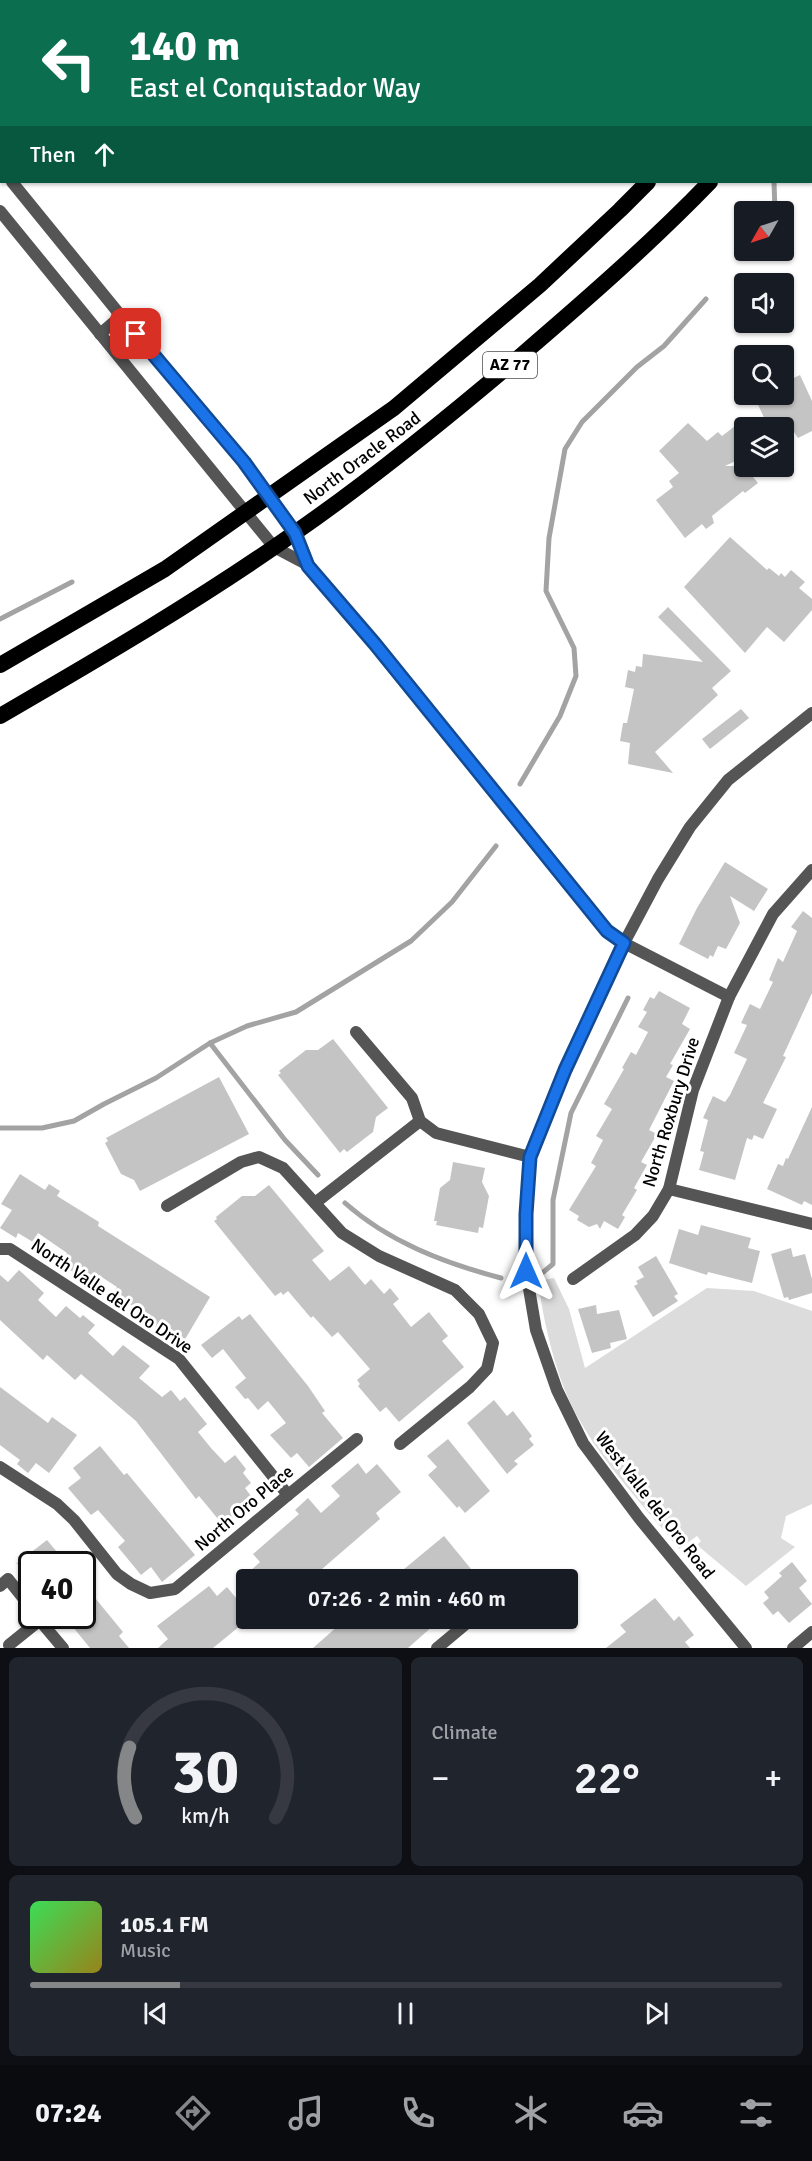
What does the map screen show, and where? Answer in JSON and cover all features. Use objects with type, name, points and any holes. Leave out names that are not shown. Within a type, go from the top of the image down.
[{"type":"highway","name":"North Oracle Road","points":[[0,665],[165,569],[394,408],[540,285],[647,183]]},
{"type":"highway","name":"North Oracle Road","points":[[0,716],[109,652],[274,547],[376,475],[562,322],[670,223],[709,183]]},
{"type":"street","points":[[13,183],[244,462],[295,533],[308,566],[382,653],[607,931],[624,943],[729,997]]},
{"type":"street","points":[[0,211],[274,547],[308,566]]},
{"type":"street","points":[[100,334],[121,316]]},
{"type":"street","name":"West Valle del Oro Road","points":[[746,1648],[639,1518],[583,1443],[557,1390],[536,1329],[526,1271],[526,1214],[530,1157],[565,1070],[624,943],[690,827],[728,780],[812,713]]},
{"type":"street","name":"North Roxbury Drive","points":[[573,1279],[634,1235],[653,1216],[669,1189],[693,1090],[729,997],[773,914],[812,870]]},
{"type":"street","points":[[356,1032],[412,1098],[420,1121],[436,1133],[530,1157]]},
{"type":"street","points":[[315,1203],[420,1121]]},
{"type":"street","points":[[167,1206],[241,1162],[260,1157],[283,1168],[342,1233],[379,1256],[454,1290],[479,1314],[492,1343],[488,1369],[470,1387],[400,1444]]},
{"type":"street","points":[[669,1189],[812,1224]]},
{"type":"street","name":"North Valle del Oro Drive","points":[[0,1249],[10,1250],[179,1359],[288,1495]]},
{"type":"street","name":"North Oro Place","points":[[0,1467],[57,1504],[74,1520],[117,1574],[150,1593],[175,1589],[357,1439]]},
{"type":"street","points":[[0,1586],[8,1580],[18,1592]]},
{"type":"street","points":[[9,1645],[26,1629]]},
{"type":"street","points":[[47,1629],[63,1648]]},
{"type":"street","points":[[437,1648],[460,1629]]},
{"type":"street","points":[[793,1648],[812,1632]]},
{"type":"shaded area","points":[[554,1278],[569,1309],[585,1368],[707,1288],[754,1291],[812,1311],[812,1504],[786,1516],[781,1538],[795,1547],[746,1586],[697,1545],[701,1541],[697,1536],[679,1549],[600,1453],[586,1432],[564,1388],[545,1322],[538,1281]]},
{"type":"building","points":[[800,375],[812,401],[812,431],[798,438],[794,432],[794,417],[764,417],[758,405],[794,405],[794,378]]},
{"type":"building","points":[[688,423],[707,441],[718,432],[722,436],[734,427],[734,462],[725,466],[734,466],[734,477],[753,477],[758,483],[745,493],[743,491],[712,516],[714,523],[706,529],[702,524],[685,538],[656,500],[673,487],[669,481],[679,473],[659,451]]},
{"type":"building","points":[[730,537],[767,570],[769,568],[779,576],[781,573],[785,577],[791,570],[805,582],[799,588],[812,599],[812,610],[784,642],[767,627],[745,653],[684,587]]},
{"type":"building","points":[[668,607],[731,671],[712,688],[718,695],[655,752],[673,773],[628,764],[630,743],[620,741],[623,723],[627,723],[634,689],[625,687],[628,670],[635,672],[636,666],[642,667],[643,654],[703,662],[658,617]]},
{"type":"building","points":[[741,709],[749,718],[710,749],[702,739]]},
{"type":"building","points":[[725,862],[768,889],[754,911],[730,896],[740,923],[726,949],[718,946],[713,957],[710,955],[708,959],[679,944],[697,908]]},
{"type":"building","points":[[803,911],[812,918],[812,993],[783,1056],[786,1057],[763,1103],[777,1109],[763,1139],[754,1135],[752,1140],[747,1138],[735,1180],[699,1170],[704,1152],[700,1151],[708,1120],[703,1118],[713,1096],[725,1102],[747,1059],[734,1053],[747,1025],[741,1023],[750,1004],[760,1009],[773,982],[769,980],[778,958],[783,962],[797,931],[791,927]]},
{"type":"building","points":[[659,991],[690,1008],[682,1024],[690,1029],[670,1064],[673,1065],[666,1077],[674,1081],[649,1130],[657,1134],[641,1162],[647,1165],[634,1188],[637,1190],[622,1215],[625,1217],[618,1229],[604,1221],[600,1229],[597,1224],[589,1227],[577,1220],[579,1216],[569,1210],[596,1166],[591,1163],[603,1140],[596,1136],[612,1109],[604,1104],[631,1052],[636,1055],[648,1032],[638,1027],[647,1012],[643,1010],[650,997],[654,999]]},
{"type":"building","points":[[333,1039],[388,1108],[376,1117],[373,1132],[347,1152],[344,1149],[340,1153],[278,1075],[281,1073],[279,1071],[306,1050],[318,1050]]},
{"type":"building","points":[[219,1077],[249,1134],[140,1191],[134,1180],[121,1174],[105,1143],[108,1141],[106,1138]]},
{"type":"building","points":[[812,1107],[812,1205],[804,1201],[802,1205],[767,1189],[778,1164],[783,1166],[786,1158],[788,1159]]},
{"type":"building","points":[[453,1162],[485,1168],[482,1182],[489,1196],[483,1228],[479,1227],[478,1233],[436,1225],[437,1221],[434,1221],[440,1188],[450,1180]]},
{"type":"building","points":[[20,1174],[45,1190],[49,1184],[60,1191],[57,1196],[99,1222],[98,1226],[210,1297],[184,1341],[179,1341],[150,1324],[149,1327],[135,1316],[139,1310],[113,1294],[117,1287],[94,1272],[87,1281],[61,1264],[67,1253],[38,1233],[33,1242],[18,1233],[16,1238],[0,1228],[12,1210],[1,1204]]},
{"type":"building","points":[[269,1185],[324,1251],[312,1260],[330,1281],[349,1266],[365,1285],[371,1279],[384,1294],[390,1288],[399,1299],[393,1304],[411,1327],[429,1312],[448,1336],[442,1341],[464,1367],[399,1422],[386,1407],[380,1412],[358,1386],[360,1384],[357,1380],[370,1369],[338,1332],[332,1337],[313,1316],[311,1318],[288,1291],[283,1295],[281,1292],[275,1296],[214,1221],[242,1196],[255,1196]]},
{"type":"building","points":[[701,1225],[751,1238],[748,1248],[760,1251],[752,1283],[708,1272],[707,1275],[669,1263],[679,1229],[698,1235]]},
{"type":"building","points":[[791,1248],[793,1257],[805,1254],[812,1279],[812,1293],[789,1300],[788,1297],[784,1298],[771,1254]]},
{"type":"building","points":[[656,1256],[678,1294],[674,1296],[678,1301],[653,1317],[634,1286],[638,1284],[636,1281],[644,1277],[638,1267]]},
{"type":"building","points":[[19,1270],[44,1293],[38,1300],[56,1317],[66,1306],[80,1318],[83,1315],[95,1325],[88,1333],[113,1356],[123,1345],[150,1366],[139,1378],[162,1397],[171,1390],[180,1401],[185,1397],[207,1424],[198,1432],[211,1448],[225,1463],[235,1455],[246,1469],[243,1473],[251,1483],[245,1488],[254,1500],[223,1525],[199,1496],[196,1499],[136,1421],[81,1374],[75,1380],[47,1355],[43,1360],[0,1320],[0,1275],[8,1282]]},
{"type":"building","points":[[596,1305],[597,1314],[619,1310],[627,1339],[610,1343],[611,1348],[592,1353],[578,1309]]},
{"type":"building","points":[[250,1314],[308,1386],[325,1411],[322,1413],[343,1438],[309,1467],[297,1453],[291,1458],[270,1435],[286,1423],[268,1401],[258,1410],[235,1387],[246,1378],[223,1349],[212,1358],[201,1345],[239,1316],[242,1320]]},
{"type":"building","points":[[0,1387],[48,1423],[52,1417],[77,1435],[49,1473],[36,1463],[28,1473],[17,1464],[20,1460],[0,1445]]},
{"type":"building","points":[[494,1400],[507,1416],[513,1411],[532,1436],[529,1439],[534,1445],[514,1461],[518,1464],[507,1474],[467,1423]]},
{"type":"building","points":[[448,1439],[490,1491],[465,1513],[459,1506],[457,1508],[428,1475],[437,1467],[427,1456]]},
{"type":"building","points":[[100,1446],[124,1475],[127,1473],[195,1555],[162,1582],[151,1567],[141,1575],[118,1547],[125,1541],[98,1510],[91,1515],[68,1488],[81,1478],[73,1468]]},
{"type":"building","points":[[358,1463],[366,1474],[377,1464],[401,1492],[376,1513],[380,1519],[322,1569],[252,1569],[260,1562],[253,1554],[299,1514],[295,1510],[308,1498],[321,1513],[340,1496],[331,1486]]},
{"type":"building","points":[[444,1536],[471,1569],[404,1569]]},
{"type":"building","points":[[47,1540],[56,1551],[33,1551]]},
{"type":"building","points":[[792,1562],[807,1581],[799,1588],[812,1604],[789,1623],[778,1611],[773,1615],[763,1603],[769,1598],[764,1592],[782,1576],[779,1573]]},
{"type":"building","points":[[209,1586],[217,1596],[227,1587],[236,1598],[236,1629],[213,1648],[158,1648],[168,1639],[157,1626]]},
{"type":"building","points":[[655,1598],[674,1621],[679,1616],[694,1635],[685,1642],[690,1648],[606,1648],[626,1632],[620,1625]]},
{"type":"building","points":[[96,1599],[123,1632],[119,1636],[129,1648],[90,1648],[75,1629],[96,1629]]},
{"type":"building","points":[[335,1629],[430,1629],[408,1648],[313,1648]]},
{"type":"waterway","points":[[774,183],[775,201]]},
{"type":"waterway","points":[[520,784],[560,716],[576,676],[574,648],[546,591],[549,538],[565,449],[582,422],[637,367],[664,346],[706,299]]},
{"type":"waterway","points":[[0,619],[72,582]]},
{"type":"waterway","points":[[0,1128],[42,1128],[74,1121],[156,1078],[210,1043],[247,1026],[296,1012],[411,941],[452,902],[496,846]]},
{"type":"waterway","points":[[541,1274],[553,1264],[553,1200],[571,1113],[628,998]]},
{"type":"waterway","points":[[210,1043],[285,1140],[318,1175]]},
{"type":"waterway","points":[[345,1203],[380,1229],[418,1250],[501,1278]]},
{"type":"route","points":[[136,334],[244,462],[295,533],[308,566],[375,644],[607,931],[624,943],[565,1070],[530,1157],[526,1214],[526,1271]]}]
